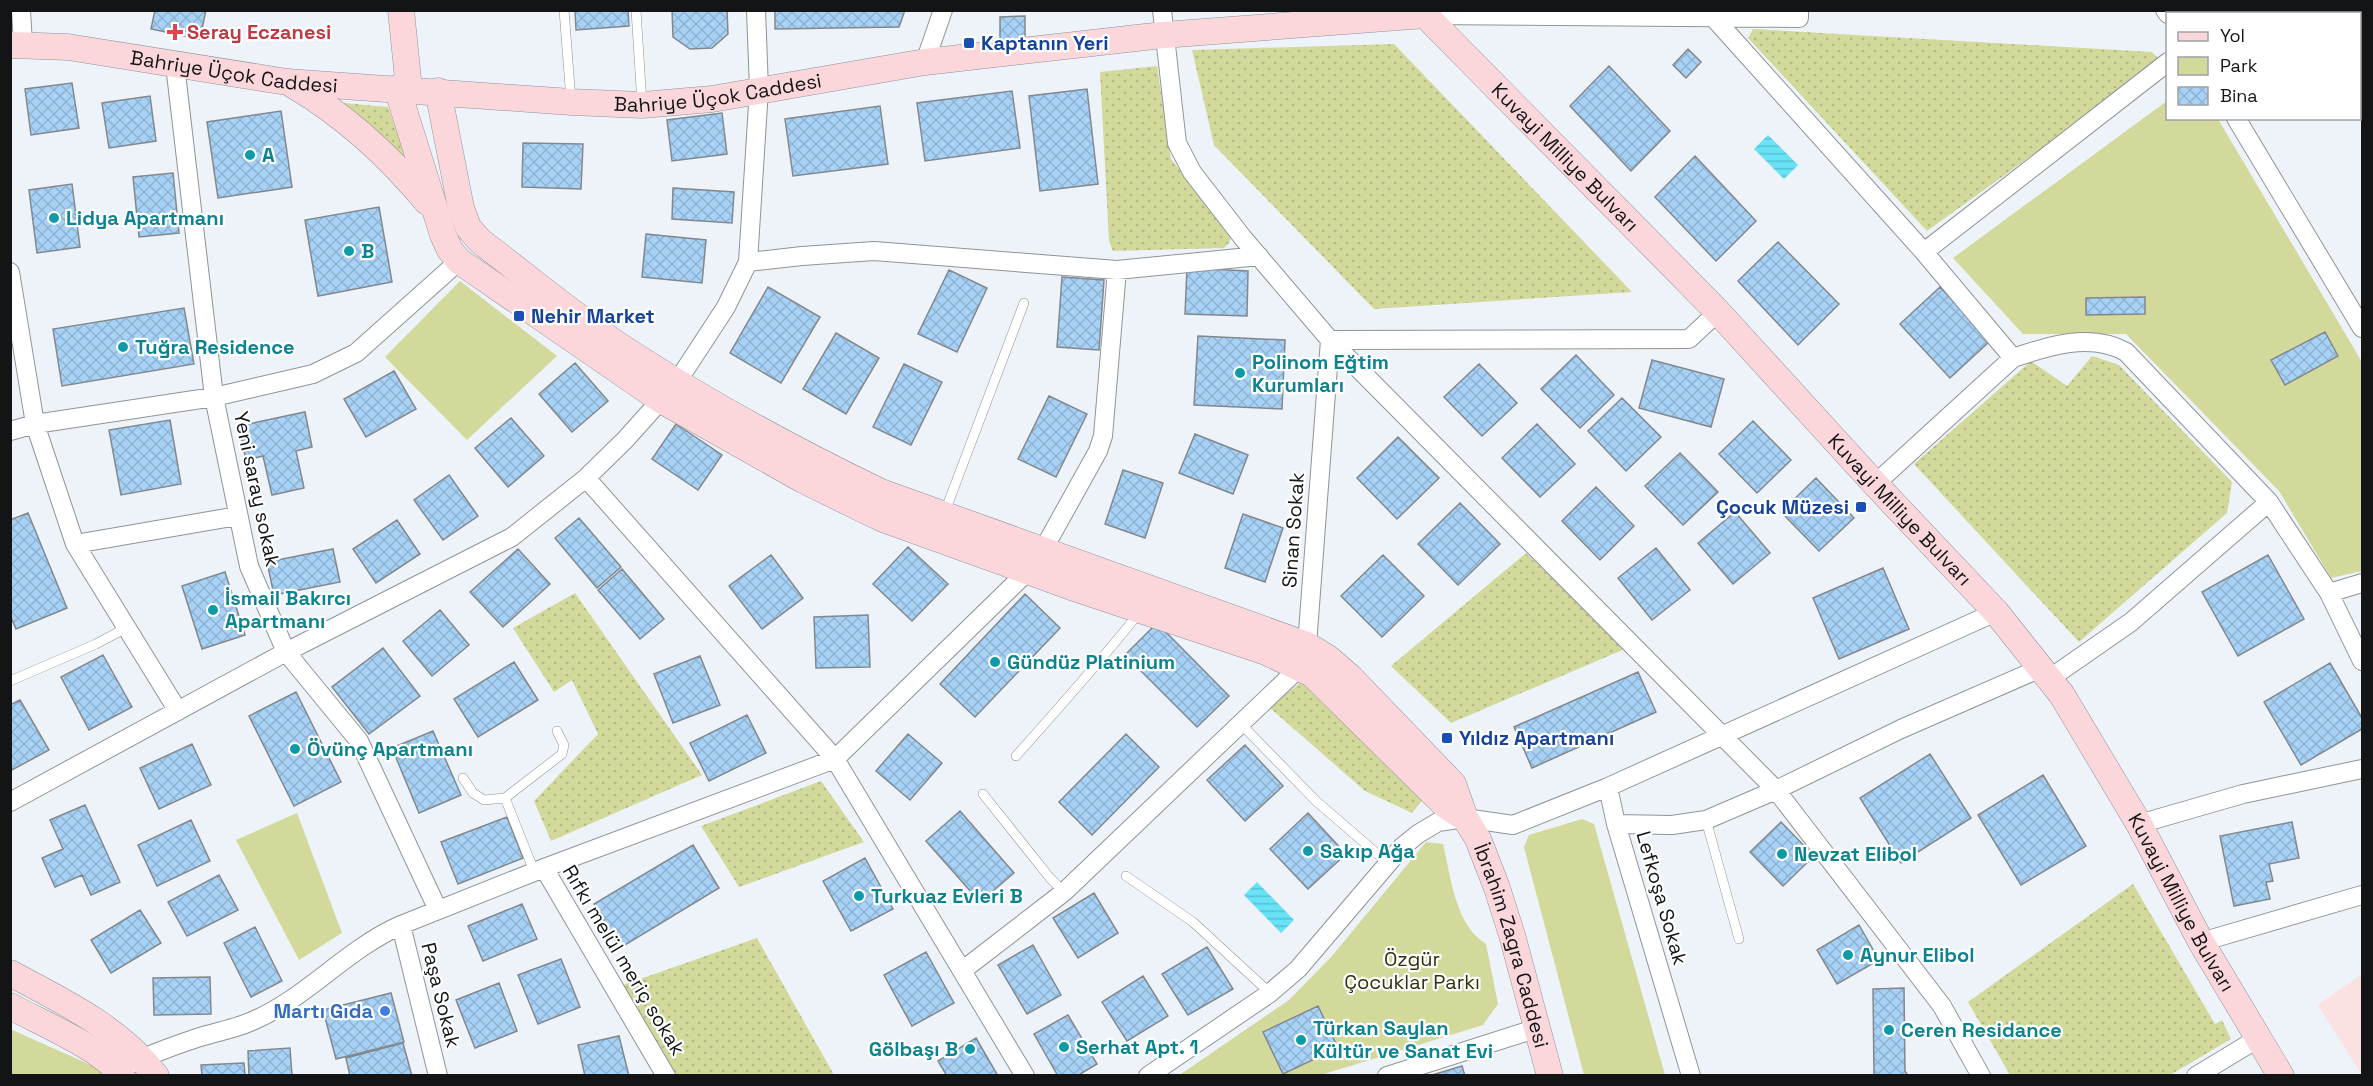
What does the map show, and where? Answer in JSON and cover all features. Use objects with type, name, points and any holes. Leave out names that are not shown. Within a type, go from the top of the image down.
[{"type":"main road","points":[[400,10],[403,89],[434,209],[450,250],[459,261],[669,391],[803,480],[883,519],[1266,652],[1303,656]]},
{"type":"main road","name":"Bahriye Üçok Caddesi","points":[[16,45],[68,47],[287,82],[642,105],[712,99],[759,89],[1163,23],[1425,15]]},
{"type":"main road","name":"Kuvayi Milliye Bulvarı","points":[[1425,15],[1718,312],[1996,612],[2062,695],[2139,824],[2201,942],[2281,1076]]},
{"type":"main road","points":[[287,82],[321,101],[397,166],[434,209]]},
{"type":"main road","points":[[438,91],[461,208],[468,226],[480,241],[624,349],[669,391],[881,492],[1043,550],[1303,656]]},
{"type":"main road","name":"İbrahim Zagra Caddesi","points":[[1303,656],[1328,658],[1350,677],[1453,784],[1465,818],[1478,839],[1497,888],[1550,1076]]},
{"type":"main road","points":[[10,973],[88,1016],[149,1067]]},
{"type":"main road","points":[[10,1006],[82,1045],[120,1073]]},
{"type":"street","points":[[16,45],[21,10]]},
{"type":"street","points":[[10,802],[286,652],[512,537],[586,478],[669,391],[726,307],[748,262],[759,89],[756,10]]},
{"type":"street","points":[[925,62],[943,10]]},
{"type":"street","points":[[1425,15],[1658,13],[1713,17],[1799,18],[1799,10]]},
{"type":"street","points":[[1713,17],[1924,252],[2013,358]]},
{"type":"street","points":[[1163,23],[1177,142],[1192,172],[1330,340],[1776,790],[1942,1006],[1982,1076]]},
{"type":"street","points":[[1924,252],[2166,64]]},
{"type":"street","name":"Yeni saray sokak","points":[[175,65],[214,397],[249,567],[286,652],[359,741],[438,910]]},
{"type":"street","points":[[2237,120],[2362,328]]},
{"type":"street","points":[[748,262],[874,251],[1117,270],[1259,256]]},
{"type":"street","points":[[10,431],[35,424],[214,397],[314,374],[356,353],[459,261]]},
{"type":"street","points":[[1043,550],[1098,451],[1103,436],[1117,270]]},
{"type":"street","points":[[10,272],[35,424],[75,544],[178,711]]},
{"type":"street","points":[[1330,340],[1689,339],[1718,312]]},
{"type":"street","name":"Sinan Sokak","points":[[1303,656],[1330,340]]},
{"type":"street","points":[[1875,484],[2013,358],[2049,346],[2069,343],[2089,343],[2119,348],[2134,360],[2269,502],[2330,593],[2362,661]]},
{"type":"street","points":[[586,478],[835,759],[1025,1076]]},
{"type":"street","name":"Lefkoşa Sokak","points":[[1691,1076],[1617,824],[1672,825],[1706,820],[1776,790],[1901,729],[2045,674],[2131,622],[2269,502]]},
{"type":"street","points":[[75,544],[238,516]]},
{"type":"street","points":[[120,1073],[149,1067],[196,1038],[250,1022],[296,997],[370,941],[401,925],[539,870],[835,759],[1028,571]]},
{"type":"street","points":[[2330,593],[2362,583]]},
{"type":"street","points":[[1148,1076],[1270,993],[1298,969],[1388,863],[1418,834],[1438,822],[1465,818],[1513,825],[1608,788],[1724,737],[1996,612]]},
{"type":"street","points":[[963,970],[1064,892],[1241,724],[1303,656]]},
{"type":"street","points":[[2139,824],[2243,794],[2362,769]]},
{"type":"street","points":[[1608,788],[1617,824]]},
{"type":"street","name":"Rıfkı melül meriç sokak","points":[[539,870],[666,1076]]},
{"type":"street","points":[[2201,942],[2362,895]]},
{"type":"street","name":"Paşa Sokak","points":[[401,925],[438,1076]]},
{"type":"street","points":[[1386,1076],[1538,1028]]},
{"type":"street","points":[[2196,1076],[2258,1039]]},
{"type":"lane","points":[[564,10],[571,102]]},
{"type":"lane","points":[[636,10],[642,105]]},
{"type":"lane","points":[[943,516],[1024,303]]},
{"type":"lane","points":[[1016,756],[1086,679],[1098,661],[1141,610]]},
{"type":"lane","points":[[10,681],[96,644],[126,628]]},
{"type":"lane","points":[[1241,724],[1316,801],[1388,863]]},
{"type":"lane","points":[[463,778],[473,794],[484,800],[505,798],[562,754],[564,745],[558,731]]},
{"type":"lane","points":[[983,794],[1050,878],[1064,892]]},
{"type":"lane","points":[[505,798],[539,870]]},
{"type":"lane","points":[[1706,820],[1739,939]]},
{"type":"lane","points":[[1126,876],[1193,922],[1270,993]]},
{"type":"shaded area","points":[[2362,974],[2362,1075],[2318,1005]]},
{"type":"green space","points":[[1753,29],[2152,52],[2160,60],[2158,65],[1927,231],[1748,38]]},
{"type":"green space","points":[[1394,44],[1632,292],[1374,309],[1214,145],[1192,50]]},
{"type":"green space","points":[[1157,66],[1171,159],[1232,235],[1224,248],[1113,251],[1109,241],[1100,72]]},
{"type":"green space","points":[[333,102],[388,107],[412,175]]},
{"type":"green space","points":[[2166,102],[2166,120],[2219,120],[2362,362],[2362,571],[2331,578],[2279,491],[2126,334],[2023,334],[1953,258]]},
{"type":"green space","points":[[460,281],[557,356],[467,440],[385,357]]},
{"type":"green space","points":[[2092,356],[2119,365],[2232,482],[2227,513],[2079,642],[1914,464],[2031,361],[2067,386]]},
{"type":"green space","points":[[1526,553],[1625,649],[1451,723],[1391,666]]},
{"type":"green space","points":[[575,593],[702,775],[551,841],[534,801],[598,734],[572,680],[554,692],[513,628]]},
{"type":"green space","points":[[1305,679],[1425,797],[1412,813],[1365,791],[1269,707]]},
{"type":"green space","points":[[821,781],[864,842],[739,887],[701,826]]},
{"type":"green space","points":[[297,813],[342,933],[299,960],[236,840]]},
{"type":"green space","points":[[1582,819],[1594,824],[1665,1075],[1584,1075],[1524,847],[1529,835]]},
{"type":"green space","name":"Özgür Çocuklar Parkı","points":[[1426,842],[1443,844],[1461,913],[1467,925],[1486,944],[1498,1004],[1483,1025],[1321,1075],[1178,1076],[1289,1000],[1332,956]]},
{"type":"green space","points":[[2133,884],[2215,1024],[2222,1020],[2231,1039],[2170,1075],[2010,1075],[1968,1002]]},
{"type":"green space","points":[[757,938],[834,1075],[676,1075],[623,985]]},
{"type":"green space","points":[[10,1029],[113,1075],[11,1075]]},
{"type":"water","points":[[1768,135],[1798,165],[1784,179],[1754,149]]},
{"type":"water","points":[[1257,882],[1294,920],[1281,933],[1244,895]]},
{"type":"building","points":[[155,10],[206,10],[200,39],[151,29]]},
{"type":"building","points":[[575,10],[628,10],[629,26],[576,30]]},
{"type":"building","points":[[672,10],[727,10],[728,34],[712,48],[690,49],[673,37]]},
{"type":"building","points":[[775,10],[905,10],[899,27],[775,29]]},
{"type":"building","points":[[1025,16],[1025,41],[1000,42],[1000,17]]},
{"type":"building","points":[[1688,49],[1701,62],[1686,78],[1673,65]]},
{"type":"building","points":[[1609,66],[1670,131],[1631,171],[1570,106]]},
{"type":"building","points":[[72,83],[79,128],[31,135],[25,89]]},
{"type":"building","points":[[1087,89],[1098,184],[1040,191],[1029,96]]},
{"type":"building","points":[[1012,91],[1020,148],[925,161],[917,103]]},
{"type":"building","points":[[150,96],[156,141],[109,148],[102,103]]},
{"type":"building","points":[[880,106],[888,164],[793,176],[785,119]]},
{"type":"building","name":"A","points":[[281,111],[292,187],[218,198],[207,122]]},
{"type":"building","points":[[722,113],[727,154],[672,161],[667,120]]},
{"type":"building","points":[[523,143],[583,144],[581,189],[522,187]]},
{"type":"building","points":[[1695,156],[1756,221],[1716,261],[1655,197]]},
{"type":"building","points":[[173,173],[179,233],[139,237],[133,177]]},
{"type":"building","name":"Lidya Apartmanı","points":[[72,184],[80,247],[37,253],[29,190]]},
{"type":"building","points":[[673,188],[734,192],[732,223],[672,219]]},
{"type":"building","name":"B","points":[[379,207],[392,282],[318,296],[305,220]]},
{"type":"building","points":[[646,234],[706,240],[702,283],[642,277]]},
{"type":"building","points":[[1778,242],[1839,304],[1798,345],[1738,281]]},
{"type":"building","points":[[1187,268],[1248,271],[1247,316],[1185,314]]},
{"type":"building","points":[[949,270],[987,288],[957,352],[918,334]]},
{"type":"building","points":[[1062,277],[1104,280],[1099,350],[1057,347]]},
{"type":"building","points":[[768,287],[820,317],[781,383],[730,353]]},
{"type":"building","points":[[1940,287],[1990,341],[1950,378],[1900,324]]},
{"type":"building","points":[[2145,297],[2145,314],[2086,315],[2086,298]]},
{"type":"building","name":"Tuğra Residence","points":[[184,308],[194,364],[62,386],[53,329]]},
{"type":"building","points":[[2325,332],[2338,356],[2285,385],[2271,360]]},
{"type":"building","points":[[836,333],[879,358],[846,414],[803,389]]},
{"type":"building","name":"Polinom Eğtim Kurumları","points":[[1198,336],[1285,340],[1282,409],[1194,405]]},
{"type":"building","points":[[1576,355],[1614,395],[1580,428],[1541,389]]},
{"type":"building","points":[[1652,360],[1724,379],[1711,427],[1639,408]]},
{"type":"building","points":[[575,363],[608,401],[572,432],[539,394]]},
{"type":"building","points":[[904,364],[942,382],[911,445],[873,427]]},
{"type":"building","points":[[1479,364],[1517,403],[1482,436],[1444,397]]},
{"type":"building","points":[[394,371],[416,409],[366,437],[344,399]]},
{"type":"building","points":[[1049,396],[1087,414],[1056,477],[1018,459]]},
{"type":"building","points":[[1622,398],[1661,437],[1626,471],[1588,431]]},
{"type":"building","points":[[305,412],[312,447],[296,451],[304,488],[272,495],[263,456],[246,460],[239,426]]},
{"type":"building","points":[[511,418],[544,456],[508,487],[475,448]]},
{"type":"building","points":[[170,420],[181,484],[121,495],[109,430]]},
{"type":"building","points":[[1753,421],[1791,460],[1757,493],[1719,454]]},
{"type":"building","points":[[676,424],[722,455],[698,490],[652,459]]},
{"type":"building","points":[[1537,424],[1575,464],[1540,497],[1502,458]]},
{"type":"building","points":[[1195,434],[1248,455],[1233,494],[1179,473]]},
{"type":"building","points":[[1398,437],[1439,478],[1397,519],[1357,478]]},
{"type":"building","points":[[1680,453],[1718,492],[1683,525],[1645,486]]},
{"type":"building","points":[[1123,470],[1163,483],[1145,538],[1105,524]]},
{"type":"building","points":[[449,475],[478,516],[443,540],[414,500]]},
{"type":"building","points":[[1816,478],[1854,518],[1819,551],[1781,512]]},
{"type":"building","points":[[1596,487],[1634,526],[1600,560],[1562,521]]},
{"type":"building","points":[[1460,503],[1500,544],[1458,585],[1418,544]]},
{"type":"building","points":[[1735,512],[1770,553],[1733,584],[1698,543]]},
{"type":"building","points":[[28,513],[67,608],[16,629],[10,615],[10,520]]},
{"type":"building","points":[[1243,514],[1283,528],[1265,582],[1225,568]]},
{"type":"building","points":[[579,518],[621,567],[597,588],[555,538]]},
{"type":"building","points":[[397,520],[420,554],[376,583],[353,549]]},
{"type":"building","points":[[908,547],[948,584],[912,621],[873,584]]},
{"type":"building","points":[[1656,548],[1690,590],[1652,620],[1618,578]]},
{"type":"building","points":[[333,549],[340,582],[274,595],[267,562]]},
{"type":"building","points":[[518,549],[550,584],[503,627],[470,592]]},
{"type":"building","points":[[771,555],[803,598],[762,629],[729,586]]},
{"type":"building","points":[[1383,555],[1424,596],[1382,637],[1341,596]]},
{"type":"building","points":[[2268,555],[2304,619],[2238,656],[2202,592]]},
{"type":"building","points":[[1883,568],[1909,629],[1839,659],[1813,598]]},
{"type":"building","points":[[622,569],[664,619],[640,639],[598,590]]},
{"type":"building","name":"İsmail Bakırcı Apartmanı","points":[[225,572],[245,635],[202,649],[182,586]]},
{"type":"building","name":"Gündüz Platinium","points":[[1025,594],[1060,628],[975,717],[940,684]]},
{"type":"building","points":[[440,610],[469,645],[432,676],[403,641]]},
{"type":"building","points":[[868,615],[870,667],[816,668],[814,617]]},
{"type":"building","points":[[1157,623],[1229,696],[1197,727],[1125,655]]},
{"type":"building","points":[[383,648],[420,696],[369,734],[332,687]]},
{"type":"building","points":[[103,655],[132,707],[89,730],[61,677]]},
{"type":"building","points":[[700,656],[720,705],[673,723],[654,674]]},
{"type":"building","points":[[514,662],[538,700],[478,737],[454,699]]},
{"type":"building","points":[[2330,663],[2362,718],[2362,729],[2301,765],[2264,702]]},
{"type":"building","points":[[1638,672],[1656,712],[1532,768],[1514,727]]},
{"type":"building","name":"Övünç Apartmanı","points":[[296,692],[341,782],[294,806],[249,716]]},
{"type":"building","points":[[20,700],[49,750],[10,771],[10,705]]},
{"type":"building","points":[[747,715],[766,753],[709,781],[690,743]]},
{"type":"building","points":[[433,731],[461,795],[419,813],[392,748]]},
{"type":"building","points":[[908,734],[942,763],[910,800],[876,771]]},
{"type":"building","points":[[1126,734],[1159,767],[1092,835],[1059,802]]},
{"type":"building","points":[[192,744],[211,785],[159,809],[140,768]]},
{"type":"building","points":[[1245,745],[1283,786],[1245,821],[1207,780]]},
{"type":"building","points":[[1930,754],[1971,818],[1901,863],[1860,798]]},
{"type":"building","points":[[2043,775],[2086,846],[2021,885],[1978,815]]},
{"type":"building","points":[[85,805],[120,882],[91,895],[82,875],[55,887],[42,858],[63,849],[50,820]]},
{"type":"building","points":[[960,811],[1014,873],[980,902],[926,841]]},
{"type":"building","name":"Sakıp Ağa","points":[[1308,813],[1346,854],[1308,889],[1270,849]]},
{"type":"building","points":[[507,817],[523,858],[458,884],[441,842]]},
{"type":"building","points":[[191,820],[210,861],[157,886],[138,845]]},
{"type":"building","name":"Nevzat Elibol","points":[[1781,822],[1814,856],[1783,886],[1750,852]]},
{"type":"building","points":[[2292,822],[2299,858],[2269,864],[2273,881],[2266,882],[2270,899],[2234,906],[2220,836]]},
{"type":"building","points":[[693,845],[719,888],[620,948],[594,904]]},
{"type":"building","name":"Turkuaz Evleri B","points":[[865,858],[893,909],[851,931],[823,881]]},
{"type":"building","points":[[219,875],[238,910],[187,936],[168,902]]},
{"type":"building","points":[[1094,893],[1118,933],[1078,958],[1053,918]]},
{"type":"building","points":[[522,904],[537,939],[483,961],[468,926]]},
{"type":"building","points":[[140,910],[161,943],[111,973],[91,940]]},
{"type":"building","name":"Aynur Elibol","points":[[1859,925],[1879,960],[1837,984],[1817,950]]},
{"type":"building","points":[[255,927],[282,981],[251,997],[224,943]]},
{"type":"building","points":[[1033,945],[1061,995],[1027,1014],[998,965]]},
{"type":"building","points":[[1207,947],[1233,989],[1188,1015],[1162,974]]},
{"type":"building","points":[[926,952],[954,1003],[912,1026],[884,975]]},
{"type":"building","points":[[561,959],[580,1007],[538,1024],[518,975]]},
{"type":"building","points":[[1143,976],[1168,1016],[1127,1041],[1102,1002]]},
{"type":"building","points":[[210,977],[211,1014],[154,1015],[153,978]]},
{"type":"building","points":[[499,983],[517,1031],[475,1048],[456,1000]]},
{"type":"building","name":"Ceren Residance","points":[[1904,988],[1905,1071],[1908,1076],[1874,1076],[1873,989]]},
{"type":"building","points":[[391,993],[404,1042],[336,1059],[323,1010]]},
{"type":"building","name":"Türkan Saylan Kültür ve Sanat Evi","points":[[1318,1006],[1338,1048],[1283,1074],[1263,1032]]},
{"type":"building","name":"Serhat Apt. 1","points":[[1068,1015],[1097,1064],[1077,1076],[1058,1076],[1034,1034]]},
{"type":"building","points":[[619,1036],[629,1076],[585,1076],[578,1045]]},
{"type":"building","name":"Gölbaşı B","points":[[976,1038],[998,1076],[947,1076],[938,1061]]},
{"type":"building","points":[[403,1043],[412,1076],[350,1076],[346,1058]]},
{"type":"building","points":[[290,1048],[292,1076],[249,1076],[248,1051]]},
{"type":"building","points":[[244,1063],[245,1076],[202,1076],[201,1065]]},
{"type":"building","points":[[1462,1066],[1465,1076],[1429,1076]]},
{"type":"place","name":"Seray Eczanesi","points":[[175,32]]},
{"type":"place","name":"Kaptanın Yeri","points":[[969,43]]},
{"type":"place","name":"A","points":[[250,155]]},
{"type":"place","name":"Lidya Apartmanı","points":[[54,218]]},
{"type":"place","name":"B","points":[[349,251]]},
{"type":"place","name":"Nehir Market","points":[[519,316]]},
{"type":"place","name":"Tuğra Residence","points":[[123,347]]},
{"type":"place","name":"Polinom Eğtim Kurumları","points":[[1240,373]]},
{"type":"place","name":"Çocuk Müzesi","points":[[1861,507]]},
{"type":"place","name":"İsmail Bakırcı Apartmanı","points":[[213,610]]},
{"type":"place","name":"Gündüz Platinium","points":[[995,662]]},
{"type":"place","name":"Yıldız Apartmanı","points":[[1447,738]]},
{"type":"place","name":"Övünç Apartmanı","points":[[295,749]]},
{"type":"place","name":"Sakıp Ağa","points":[[1308,851]]},
{"type":"place","name":"Nevzat Elibol","points":[[1782,854]]},
{"type":"place","name":"Turkuaz Evleri B","points":[[859,896]]},
{"type":"place","name":"Aynur Elibol","points":[[1848,955]]},
{"type":"place","name":"Martı Gıda","points":[[385,1011]]},
{"type":"place","name":"Ceren Residance","points":[[1889,1030]]},
{"type":"place","name":"Türkan Saylan Kültür ve Sanat Evi","points":[[1301,1040]]},
{"type":"place","name":"Serhat Apt. 1","points":[[1064,1047]]},
{"type":"place","name":"Gölbaşı B","points":[[970,1049]]}]
